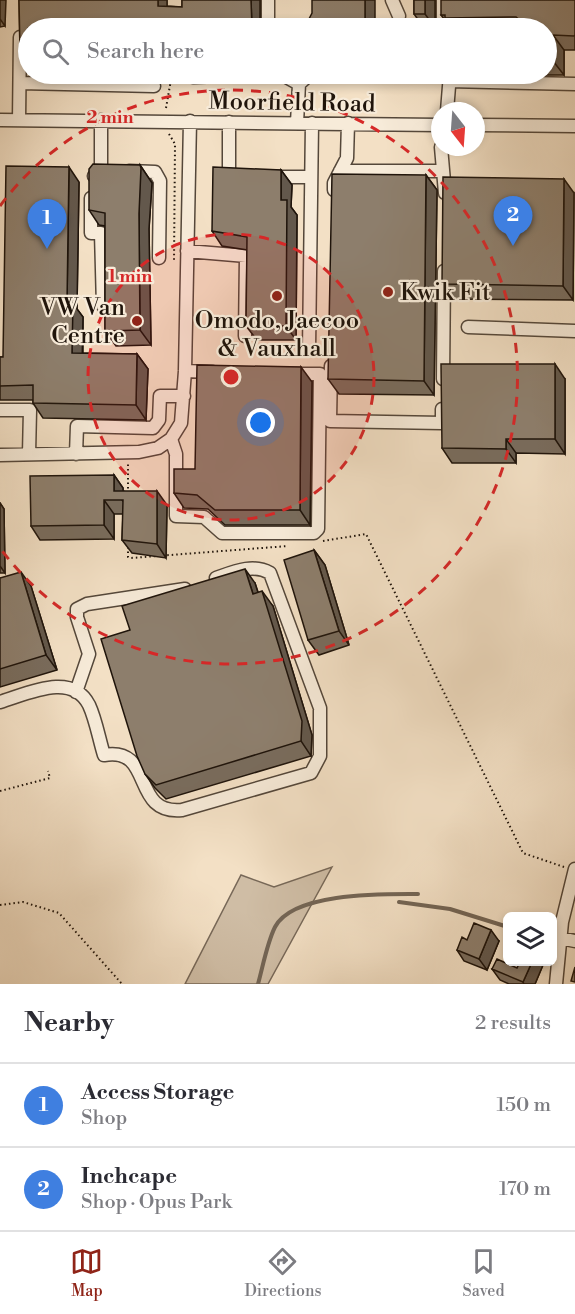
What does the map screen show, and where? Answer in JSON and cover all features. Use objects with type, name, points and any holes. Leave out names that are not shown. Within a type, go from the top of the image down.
[{"type":"street","points":[[268,0],[268,18]]},
{"type":"street","points":[[392,0],[399,16]]},
{"type":"street","points":[[443,0],[443,18]]},
{"type":"street","points":[[557,83],[575,84]]},
{"type":"street","points":[[19,120],[20,84]]},
{"type":"street","points":[[54,84],[154,87]]},
{"type":"street","points":[[297,123],[299,84]]},
{"type":"street","points":[[448,102],[449,84]]},
{"type":"street","name":"Moorfield Road","points":[[0,120],[431,124]]},
{"type":"street","points":[[101,120],[101,169],[91,180],[91,233],[101,233],[104,306]]},
{"type":"street","points":[[0,455],[128,453],[158,448],[171,439],[181,423],[185,371],[190,121]]},
{"type":"street","points":[[229,122],[229,173],[232,176],[311,177]]},
{"type":"street","points":[[309,350],[312,123]]},
{"type":"street","points":[[333,207],[334,183],[347,158],[348,123]]},
{"type":"street","points":[[485,125],[575,126]]},
{"type":"street","points":[[442,156],[445,207]]},
{"type":"street","points":[[101,169],[155,172],[160,181],[159,258]]},
{"type":"street","points":[[340,171],[443,171]]},
{"type":"street","points":[[188,251],[246,256],[245,336]]},
{"type":"street","points":[[331,350],[330,421],[442,423],[444,255]]},
{"type":"street","points":[[468,327],[575,330]]},
{"type":"street","points":[[185,371],[230,372]]},
{"type":"street","points":[[171,439],[176,454],[176,516],[204,517],[222,533],[314,533],[318,529],[320,374],[275,373]]},
{"type":"street","points":[[76,454],[77,426],[153,428],[159,420],[160,396],[184,396]]},
{"type":"street","points":[[0,410],[30,410],[29,454]]},
{"type":"street","points":[[0,702],[54,686],[69,687],[89,704],[104,755],[117,753],[125,755],[136,766],[154,803],[172,811],[311,773],[320,756],[320,708],[292,627],[270,573],[261,568],[236,571],[199,584],[87,603],[77,609],[77,616],[89,654],[76,692]]},
{"type":"street","points":[[556,984],[566,901],[575,869]]},
{"type":"street","points":[[560,938],[575,941]]},
{"type":"path","points":[[166,108],[170,84]]},
{"type":"path","points":[[169,134],[175,144],[174,269]]},
{"type":"path","points":[[128,453],[128,494]]},
{"type":"path","points":[[314,543],[366,534],[523,853],[575,869]]},
{"type":"path","points":[[128,546],[128,557],[131,558],[294,546]]},
{"type":"path","points":[[0,791],[50,778],[48,771]]},
{"type":"path","points":[[15,780],[17,787]]},
{"type":"path","points":[[0,905],[23,902],[59,914],[122,984]]},
{"type":"shaded area","points":[[332,867],[268,984],[185,984],[241,875],[274,887]]},
{"type":"building","points":[[19,0],[158,0],[158,6],[182,7],[182,0],[251,0],[252,18],[19,18]]},
{"type":"building","points":[[312,0],[365,0],[365,18],[310,18]]},
{"type":"building","points":[[414,0],[425,0],[425,14],[414,14]]},
{"type":"building","points":[[441,0],[575,0],[575,35],[557,35],[557,18],[445,18],[445,15],[441,15]]},
{"type":"building","points":[[93,164],[140,165],[141,168],[140,330],[105,331],[105,213],[89,210],[89,169]]},
{"type":"building","points":[[6,166],[69,167],[67,303],[73,303],[72,353],[137,354],[136,405],[33,403],[33,385],[0,386],[0,357],[3,357]]},
{"type":"building","name":"Omodo, Jaecoo & Vauxhall","points":[[213,167],[281,170],[281,200],[287,200],[286,326],[246,326],[247,237],[212,231]]},
{"type":"building","name":"Kwik Fit","points":[[332,174],[426,175],[424,381],[328,379]]},
{"type":"building","points":[[443,177],[564,179],[563,286],[442,284]]},
{"type":"building","points":[[441,364],[555,364],[555,439],[506,439],[506,449],[442,448]]},
{"type":"building","points":[[197,365],[301,367],[300,510],[215,510],[197,495],[174,493],[174,469],[195,469]]},
{"type":"building","points":[[114,475],[114,491],[157,491],[157,544],[122,540],[123,500],[104,500],[104,525],[31,526],[30,476]]},
{"type":"building","points":[[314,550],[339,631],[308,640],[284,560]]},
{"type":"building","points":[[245,569],[253,594],[262,591],[302,721],[301,741],[156,785],[145,774],[137,756],[101,639],[130,630],[122,606]]},
{"type":"building","points":[[21,572],[46,655],[0,669],[0,578]]},
{"type":"building","points":[[474,923],[491,930],[479,959],[457,950],[462,937],[467,940]]},
{"type":"building","points":[[497,959],[503,962],[503,966],[517,968],[518,966],[530,966],[523,982],[492,969]]},
{"type":"building","points":[[575,967],[575,982],[571,981]]},
{"type":"waterway","points":[[258,984],[267,947],[275,927],[285,916],[300,907],[341,897],[418,894]]},
{"type":"waterway","points":[[399,902],[450,909],[503,925]]},
{"type":"place","name":"Inchcape","points":[[513,246]]},
{"type":"place","name":"Access Storage","points":[[47,249]]},
{"type":"place","name":"Kwik Fit","points":[[388,292]]},
{"type":"place","name":"Omodo, Jaecoo & Vauxhall","points":[[277,296]]},
{"type":"place","name":"VW Van Centre","points":[[137,321]]}]
